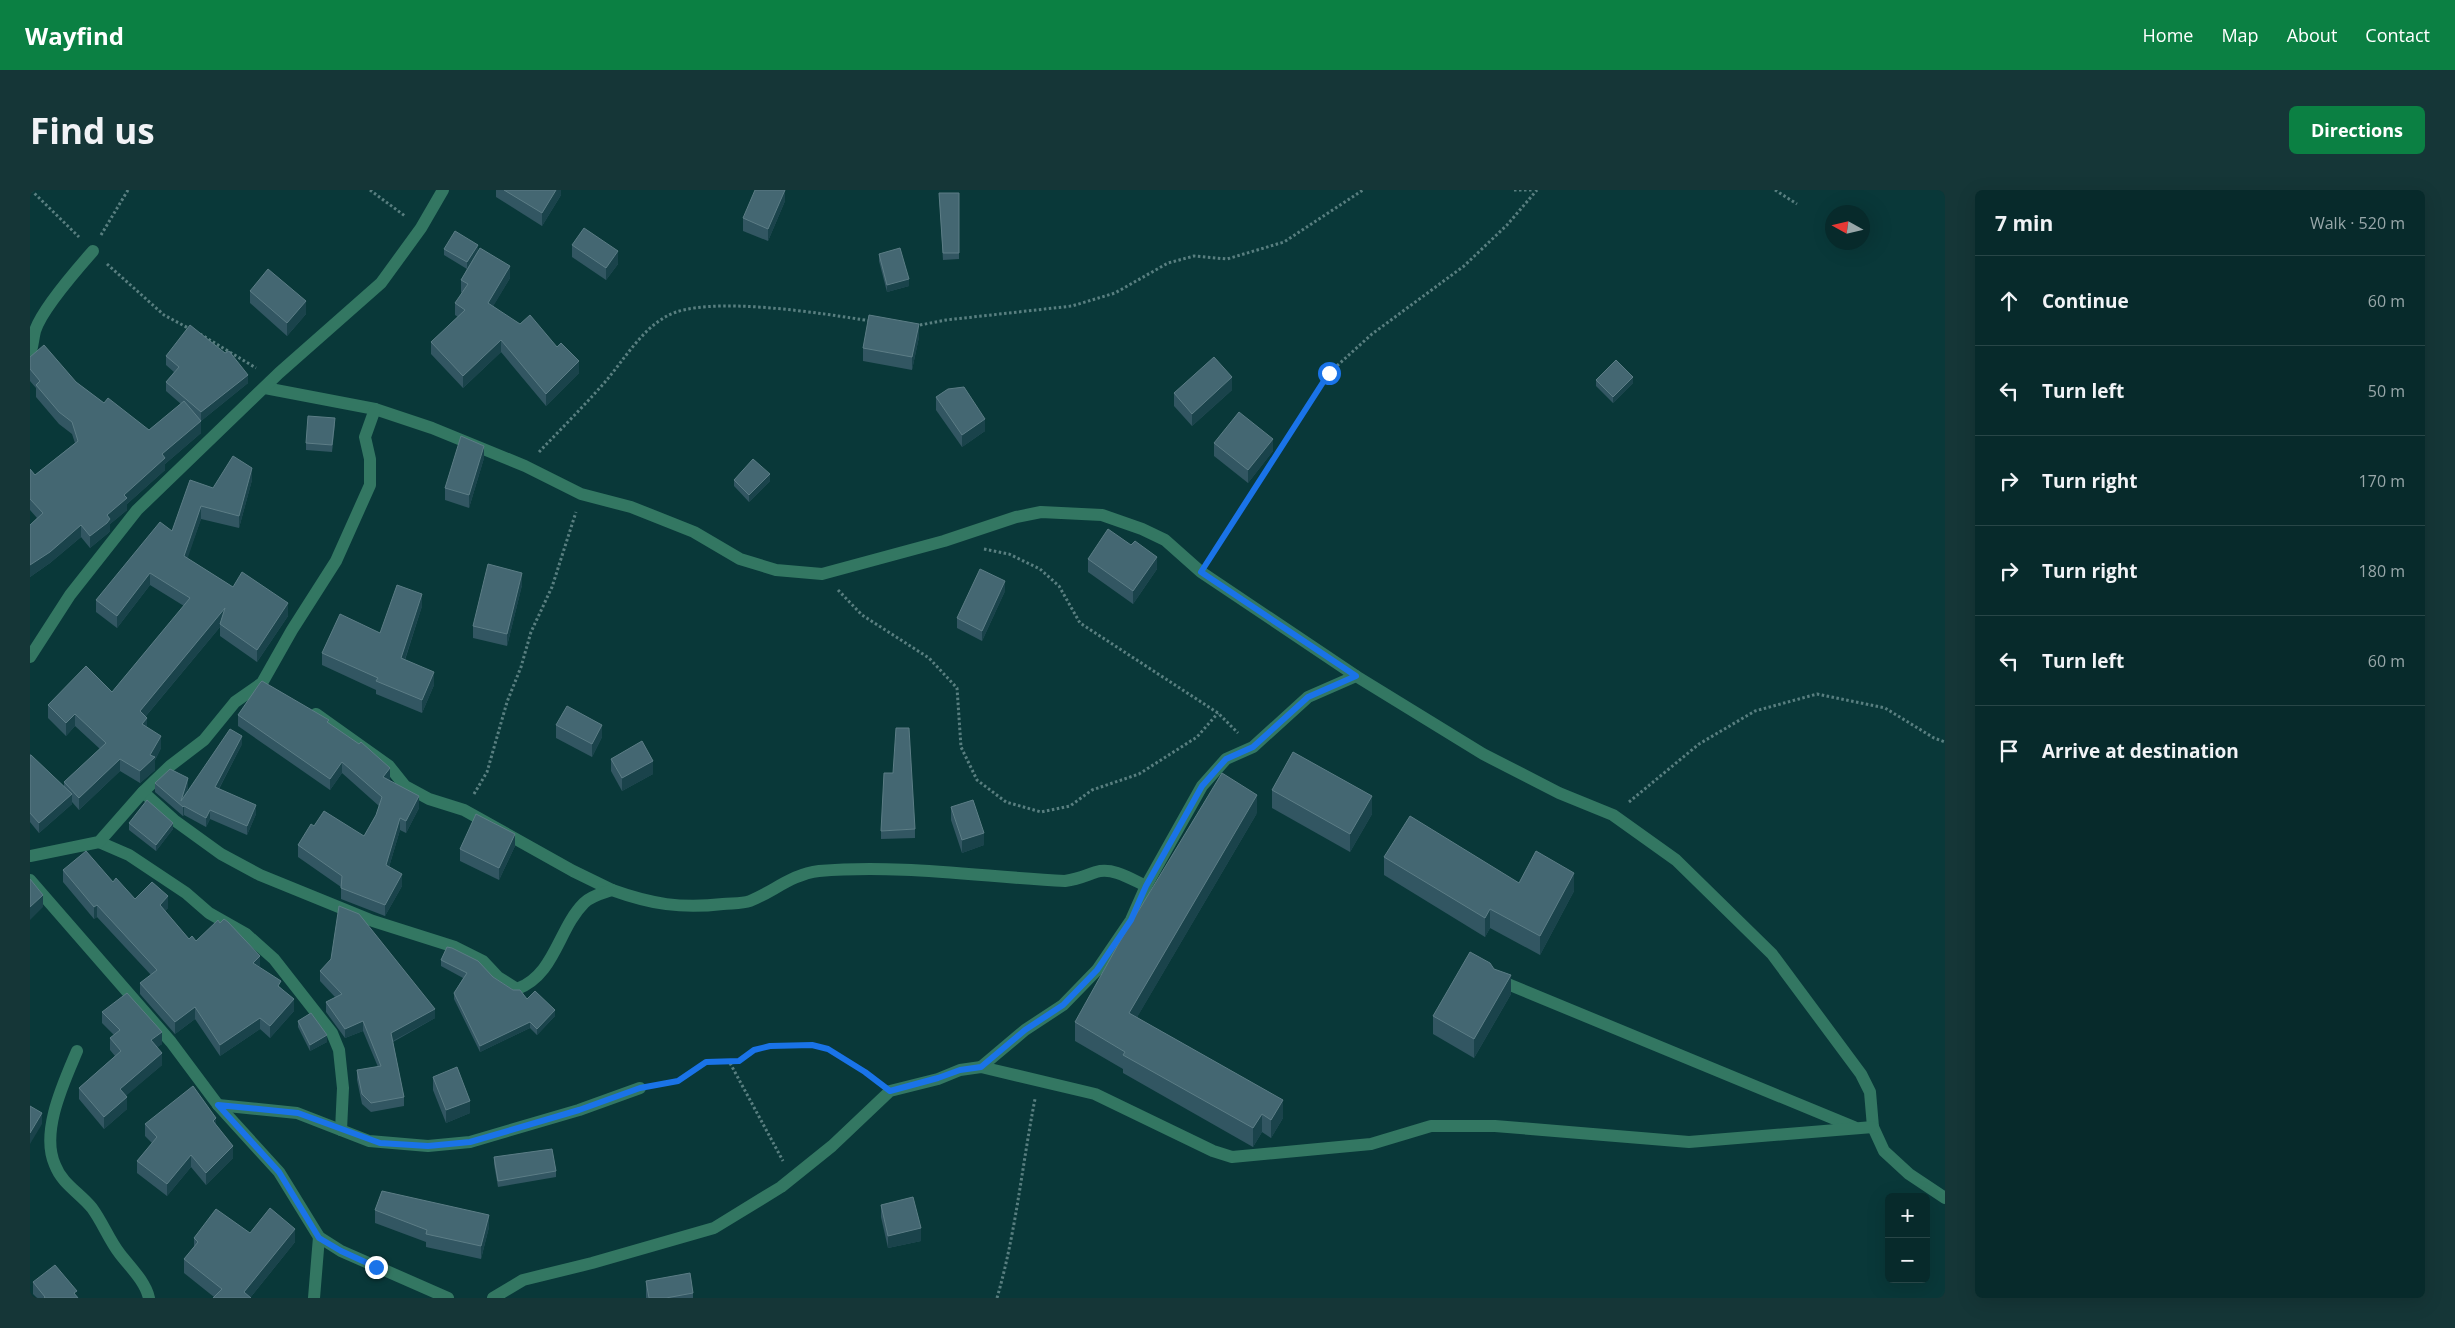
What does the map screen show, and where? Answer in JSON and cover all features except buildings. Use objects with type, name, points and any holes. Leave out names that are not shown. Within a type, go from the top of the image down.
[{"type":"street","points":[[30,657],[70,595],[137,510],[279,373],[381,283],[421,228],[443,190]]},
{"type":"street","points":[[30,354],[34,344],[35,331],[41,320],[73,274],[93,252]]},
{"type":"street","points":[[265,388],[375,409],[432,428],[525,466],[581,494],[631,507],[694,532],[740,559],[776,570],[822,574],[944,541],[1016,517],[1041,512],[1102,515],[1142,529],[1165,540],[1201,572],[1356,676],[1483,754],[1559,793],[1613,815],[1676,860],[1772,954],[1861,1074],[1870,1092],[1873,1127],[1884,1151],[1896,1164],[1945,1198]]},
{"type":"street","points":[[99,842],[143,792],[170,766],[204,740],[234,702],[262,683],[292,630],[336,561],[370,485],[370,459],[365,437],[375,409]]},
{"type":"street","points":[[981,1067],[1025,1030],[1063,1005],[1097,970],[1131,920],[1146,886],[1202,786],[1226,759],[1253,747],[1308,697],[1356,676]]},
{"type":"street","points":[[262,683],[277,692]]},
{"type":"street","points":[[307,709],[389,766],[405,786],[429,799],[464,810],[574,871],[612,890],[646,902],[666,905],[704,906],[749,902],[785,881],[816,872],[844,870],[915,871],[1065,881],[1082,879],[1097,872],[1108,872],[1124,876],[1146,886]]},
{"type":"street","points":[[143,792],[174,820],[221,854],[260,875],[373,921],[455,947],[483,961],[498,976],[517,989],[529,985],[545,967],[584,904],[612,890]]},
{"type":"street","points":[[30,856],[99,842],[129,856],[170,882],[209,913],[246,934],[274,959],[332,1033],[339,1050],[343,1088],[341,1130]]},
{"type":"street","points":[[30,880],[170,1042],[218,1105],[279,1172],[319,1238],[341,1251],[448,1298]]},
{"type":"street","points":[[1498,980],[1857,1128]]},
{"type":"street","points":[[77,1051],[54,1110],[51,1137],[54,1164],[66,1184],[90,1206],[105,1227],[118,1252],[140,1280],[149,1298]]},
{"type":"street","points":[[493,1298],[523,1280],[592,1263],[714,1228],[792,1178],[832,1146],[890,1091],[960,1070],[981,1067],[1096,1094],[1213,1151],[1232,1157],[1371,1144],[1431,1126],[1495,1126],[1688,1142],[1873,1127]]},
{"type":"street","points":[[218,1105],[298,1113],[380,1143],[428,1146],[470,1142],[579,1110],[640,1088]]},
{"type":"street","points":[[314,1298],[319,1238]]},
{"type":"path","points":[[31,190],[93,252],[164,315],[235,354],[252,367],[279,373]]},
{"type":"path","points":[[93,252],[128,190]]},
{"type":"path","points":[[370,190],[421,228]]},
{"type":"path","points":[[908,326],[916,327],[946,320],[1072,306],[1115,293],[1168,263],[1194,256],[1227,259],[1284,242],[1363,190]]},
{"type":"path","points":[[1514,190],[1535,190]]},
{"type":"path","points":[[1201,572],[1329,373],[1372,334],[1464,266],[1507,225],[1535,190]]},
{"type":"path","points":[[1775,190],[1797,204]]},
{"type":"path","points":[[525,466],[605,382],[639,340],[667,316],[690,308],[732,307],[806,311],[875,322]]},
{"type":"path","points":[[464,810],[487,772],[506,702],[521,667],[531,632],[552,587],[581,494]]},
{"type":"path","points":[[981,548],[1008,554],[1040,569],[1059,586],[1080,623],[1218,713],[1253,747]]},
{"type":"path","points":[[822,574],[862,614],[930,658],[957,688],[961,747],[977,780],[1006,802],[1041,812],[1070,806],[1092,790],[1139,774],[1197,737],[1218,713]]},
{"type":"path","points":[[1613,815],[1698,744],[1755,711],[1817,694],[1885,708],[1934,738],[1945,742]]},
{"type":"path","points":[[640,1088],[678,1081],[706,1062],[730,1063],[739,1061],[754,1050],[770,1046],[812,1045],[828,1049],[842,1057],[890,1091]]},
{"type":"path","points":[[730,1063],[792,1178]]},
{"type":"path","points":[[997,1298],[1008,1260],[1022,1166],[1039,1081]]},
{"type":"route","points":[[376,1267],[341,1251],[319,1238],[279,1172],[218,1105],[298,1113],[369,1141],[380,1143],[428,1146],[470,1142],[579,1110],[640,1088],[678,1081],[694,1068],[706,1062],[730,1063],[739,1061],[754,1050],[770,1046],[812,1045],[828,1049],[865,1072],[890,1091],[960,1070],[981,1067],[1025,1030],[1063,1005],[1097,970],[1131,920],[1146,886],[1202,786],[1226,759],[1253,747],[1308,697],[1356,676],[1201,572],[1329,373]]}]
